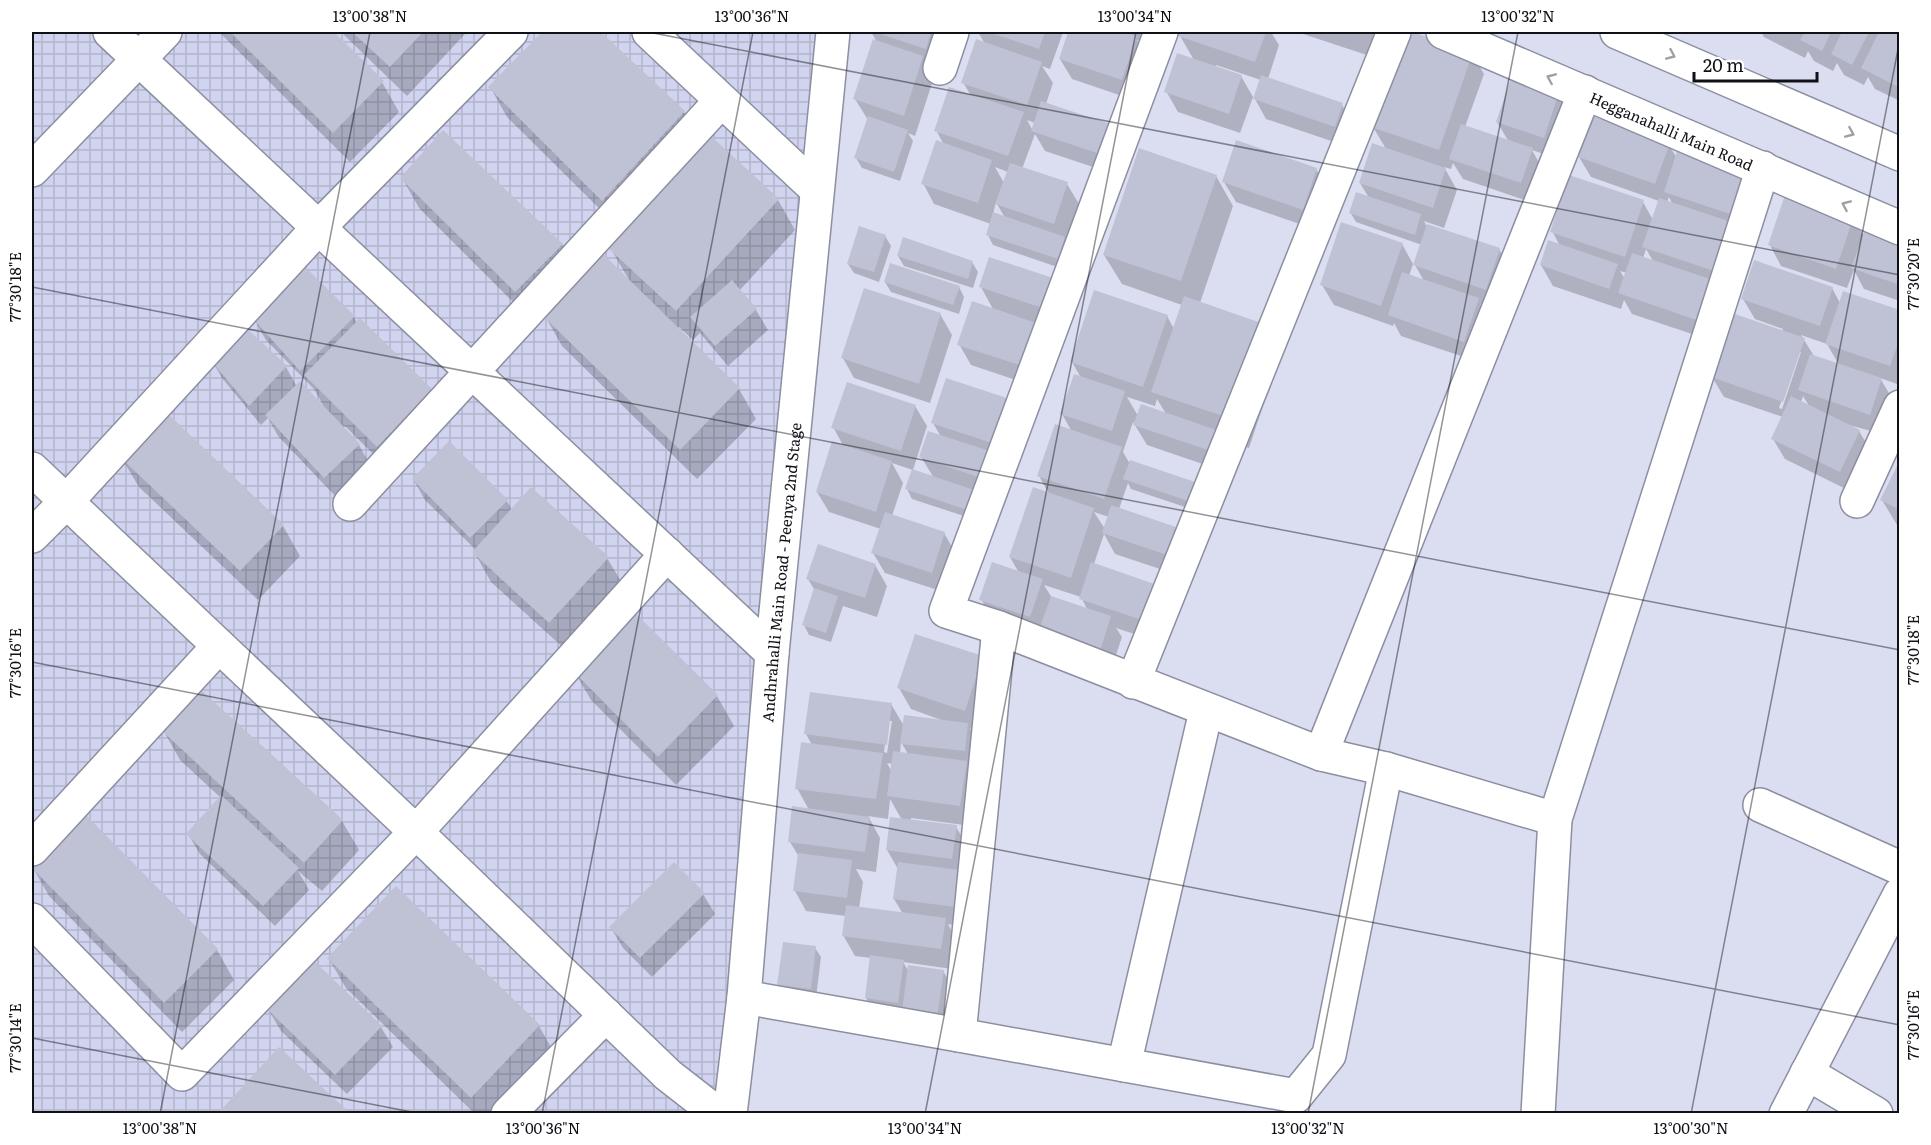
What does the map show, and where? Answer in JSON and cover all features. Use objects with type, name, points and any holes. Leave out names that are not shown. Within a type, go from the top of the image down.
[{"type":"street","points":[[110,32],[772,653]]},
{"type":"street","points":[[32,170],[165,32]]},
{"type":"street","points":[[32,536],[319,226],[511,32]]},
{"type":"street","points":[[649,32],[816,189]]},
{"type":"street","name":"Andhrahalli Main Road - Peenya 2nd Stage","points":[[730,1113],[744,997],[772,653],[833,32]]},
{"type":"street","points":[[940,68],[952,32]]},
{"type":"street","points":[[1161,32],[946,611],[999,628],[1320,754],[1386,769],[1555,819]]},
{"type":"street","points":[[1133,682],[1394,32]]},
{"type":"street","name":"Hegganahalli Main Road","points":[[1443,32],[1899,228]]},
{"type":"street","points":[[1617,32],[1899,154]]},
{"type":"street","points":[[1320,754],[1585,92]]},
{"type":"street","points":[[350,504],[721,101]]},
{"type":"street","points":[[1538,1113],[1555,819],[1763,168]]},
{"type":"street","points":[[1857,501],[1899,407]]},
{"type":"street","points":[[32,470],[416,832],[668,1075],[718,1113]]},
{"type":"street","points":[[32,920],[182,1074],[416,832],[667,554]]},
{"type":"street","points":[[959,1035],[999,628]]},
{"type":"street","points":[[32,849],[219,646]]},
{"type":"street","points":[[1124,1065],[1206,711]]},
{"type":"street","points":[[744,997],[1296,1096],[1329,1055],[1386,769]]},
{"type":"street","points":[[1760,805],[1899,868]]},
{"type":"street","points":[[1786,1113],[1899,894]]},
{"type":"street","points":[[508,1113],[606,1015]]},
{"type":"street","points":[[1807,1072],[1876,1113]]},
{"type":"shaded area","points":[[32,32],[826,32],[730,1113],[32,1113]]},
{"type":"building","points":[[230,32],[334,32],[384,81],[333,133]]},
{"type":"building","points":[[352,32],[423,32],[390,67]]},
{"type":"building","points":[[542,32],[601,32],[685,111],[602,201],[488,87]]},
{"type":"building","points":[[874,32],[931,32],[926,49]]},
{"type":"building","points":[[988,32],[1045,32],[1039,49]]},
{"type":"building","points":[[1068,32],[1122,32],[1137,36],[1122,80],[1059,59]]},
{"type":"building","points":[[1180,32],[1266,32],[1255,62],[1178,36]]},
{"type":"building","points":[[1404,32],[1412,32],[1473,52],[1439,150],[1371,127]]},
{"type":"building","points":[[1805,32],[1831,32],[1822,51],[1800,40]]},
{"type":"building","points":[[1842,32],[1869,32],[1852,65],[1831,54]]},
{"type":"building","points":[[1879,32],[1900,32],[1900,88],[1861,68]]},
{"type":"building","points":[[873,39],[923,56],[904,116],[853,99]]},
{"type":"building","points":[[976,39],[1042,62],[1027,105],[961,83]]},
{"type":"building","points":[[1177,53],[1242,75],[1229,114],[1164,92]]},
{"type":"building","points":[[1513,73],[1560,89],[1544,138],[1496,122]]},
{"type":"building","points":[[1261,75],[1343,103],[1335,127],[1253,99]]},
{"type":"building","points":[[949,87],[1024,112],[1008,156],[934,131]]},
{"type":"building","points":[[1041,101],[1113,125],[1103,155],[1031,131]]},
{"type":"building","points":[[868,116],[908,130],[894,172],[854,158]]},
{"type":"building","points":[[1592,116],[1670,143],[1655,184],[1578,157]]},
{"type":"building","points":[[1461,124],[1533,148],[1521,183],[1449,159]]},
{"type":"building","points":[[443,130],[563,244],[515,292],[400,178]]},
{"type":"building","points":[[712,137],[779,199],[676,311],[609,249]]},
{"type":"building","points":[[936,140],[992,160],[978,203],[921,184]]},
{"type":"building","points":[[1236,140],[1317,168],[1303,210],[1222,182]]},
{"type":"building","points":[[1372,143],[1446,168],[1433,208],[1359,183]]},
{"type":"building","points":[[1679,145],[1752,170],[1736,216],[1664,192]]},
{"type":"building","points":[[1139,148],[1217,175],[1181,281],[1103,255]]},
{"type":"building","points":[[1010,163],[1068,182],[1054,224],[995,204]]},
{"type":"building","points":[[1569,175],[1644,200],[1625,257],[1550,232]]},
{"type":"building","points":[[1356,192],[1421,214],[1415,235],[1349,213]]},
{"type":"building","points":[[1786,192],[1854,216],[1836,269],[1768,245]]},
{"type":"building","points":[[1659,198],[1734,223],[1717,272],[1642,247]]},
{"type":"building","points":[[993,212],[1065,237],[1058,259],[986,235]]},
{"type":"building","points":[[1341,222],[1403,243],[1381,306],[1320,285]]},
{"type":"building","points":[[1427,224],[1500,248],[1486,290],[1413,265]]},
{"type":"building","points":[[1867,224],[1900,235],[1900,285],[1851,268]]},
{"type":"building","points":[[859,226],[886,235],[874,272],[847,264]]},
{"type":"building","points":[[903,237],[973,261],[968,279],[897,256]]},
{"type":"building","points":[[1548,240],[1618,264],[1609,289],[1540,265]]},
{"type":"building","points":[[1632,253],[1716,281],[1702,322],[1618,293]]},
{"type":"building","points":[[603,254],[740,388],[680,450],[543,316]]},
{"type":"building","points":[[989,257],[1059,280],[1049,310],[979,287]]},
{"type":"building","points":[[1754,260],[1833,287],[1820,326],[1741,299]]},
{"type":"building","points":[[301,263],[355,316],[300,371],[253,319]]},
{"type":"building","points":[[890,263],[960,286],[953,305],[884,282]]},
{"type":"building","points":[[1402,272],[1479,298],[1464,342],[1388,315]]},
{"type":"building","points":[[732,280],[757,309],[715,346],[690,317]]},
{"type":"building","points":[[864,288],[941,313],[919,384],[841,358]]},
{"type":"building","points":[[1094,290],[1168,315],[1143,387],[1070,362]]},
{"type":"building","points":[[1843,291],[1900,310],[1900,338],[1890,366],[1825,344]]},
{"type":"building","points":[[1184,296],[1264,324],[1232,419],[1151,392]]},
{"type":"building","points":[[972,301],[1036,323],[1023,366],[957,345]]},
{"type":"building","points":[[1732,313],[1805,338],[1783,402],[1711,377]]},
{"type":"building","points":[[360,318],[432,389],[377,447],[304,375]]},
{"type":"building","points":[[243,325],[287,366],[249,406],[208,357]]},
{"type":"building","points":[[1810,354],[1882,378],[1870,415],[1798,390]]},
{"type":"building","points":[[1074,374],[1125,391],[1112,431],[1060,414]]},
{"type":"building","points":[[946,378],[1016,401],[1001,446],[931,423]]},
{"type":"building","points":[[300,381],[360,444],[324,478],[265,415]]},
{"type":"building","points":[[847,382],[916,405],[901,451],[831,428]]},
{"type":"building","points":[[1791,396],[1860,430],[1840,472],[1771,439]]},
{"type":"building","points":[[1141,404],[1225,433],[1217,453],[1133,425]]},
{"type":"building","points":[[162,408],[284,525],[240,571],[120,457]]},
{"type":"building","points":[[1055,424],[1122,447],[1104,499],[1037,476]]},
{"type":"building","points":[[928,431],[996,453],[987,480],[919,457]]},
{"type":"building","points":[[449,441],[508,500],[470,538],[412,479]]},
{"type":"building","points":[[832,441],[892,461],[876,512],[816,492]]},
{"type":"building","points":[[1130,460],[1201,484],[1194,503],[1123,479]]},
{"type":"building","points":[[1900,460],[1900,510],[1880,500]]},
{"type":"building","points":[[912,469],[977,491],[970,511],[905,489]]},
{"type":"building","points":[[531,487],[609,557],[549,623],[472,552]]},
{"type":"building","points":[[1033,487],[1094,508],[1071,578],[1009,557]]},
{"type":"building","points":[[1111,505],[1182,529],[1173,557],[1102,533]]},
{"type":"building","points":[[885,512],[945,532],[932,573],[871,553]]},
{"type":"building","points":[[818,544],[876,564],[865,598],[806,579]]},
{"type":"building","points":[[992,562],[1043,579],[1030,617],[979,600]]},
{"type":"building","points":[[1091,562],[1163,587],[1151,623],[1079,599]]},
{"type":"building","points":[[814,588],[838,596],[826,633],[802,625]]},
{"type":"building","points":[[1051,596],[1111,616],[1100,651],[1039,630]]},
{"type":"building","points":[[632,610],[718,695],[658,757],[572,670]]},
{"type":"building","points":[[915,634],[983,656],[965,711],[897,688]]},
{"type":"building","points":[[199,688],[343,820],[304,863],[161,730]]},
{"type":"building","points":[[810,692],[892,703],[887,745],[804,734]]},
{"type":"building","points":[[904,715],[968,723],[965,751],[900,744]]},
{"type":"building","points":[[801,742],[883,753],[876,799],[795,789]]},
{"type":"building","points":[[893,751],[967,761],[960,806],[887,796]]},
{"type":"building","points":[[221,795],[299,868],[263,906],[186,834]]},
{"type":"building","points":[[792,806],[870,817],[865,852],[788,842]]},
{"type":"building","points":[[84,813],[218,949],[164,1003],[32,868],[32,864]]},
{"type":"building","points":[[890,817],[957,825],[952,859],[886,850]]},
{"type":"building","points":[[798,853],[852,860],[847,898],[793,891]]},
{"type":"building","points":[[674,862],[705,893],[640,958],[609,927]]},
{"type":"building","points":[[898,862],[959,870],[955,907],[893,899]]},
{"type":"building","points":[[396,886],[540,1025],[471,1098],[327,958]]},
{"type":"building","points":[[846,905],[946,918],[941,949],[842,936]]},
{"type":"building","points":[[783,942],[816,946],[811,989],[777,985]]},
{"type":"building","points":[[870,955],[904,960],[898,1003],[865,998]]},
{"type":"building","points":[[314,961],[382,1026],[335,1075],[268,1010]]},
{"type":"building","points":[[908,965],[944,970],[937,1017],[902,1012]]},
{"type":"building","points":[[279,1047],[351,1114],[223,1114],[220,1111]]}]
